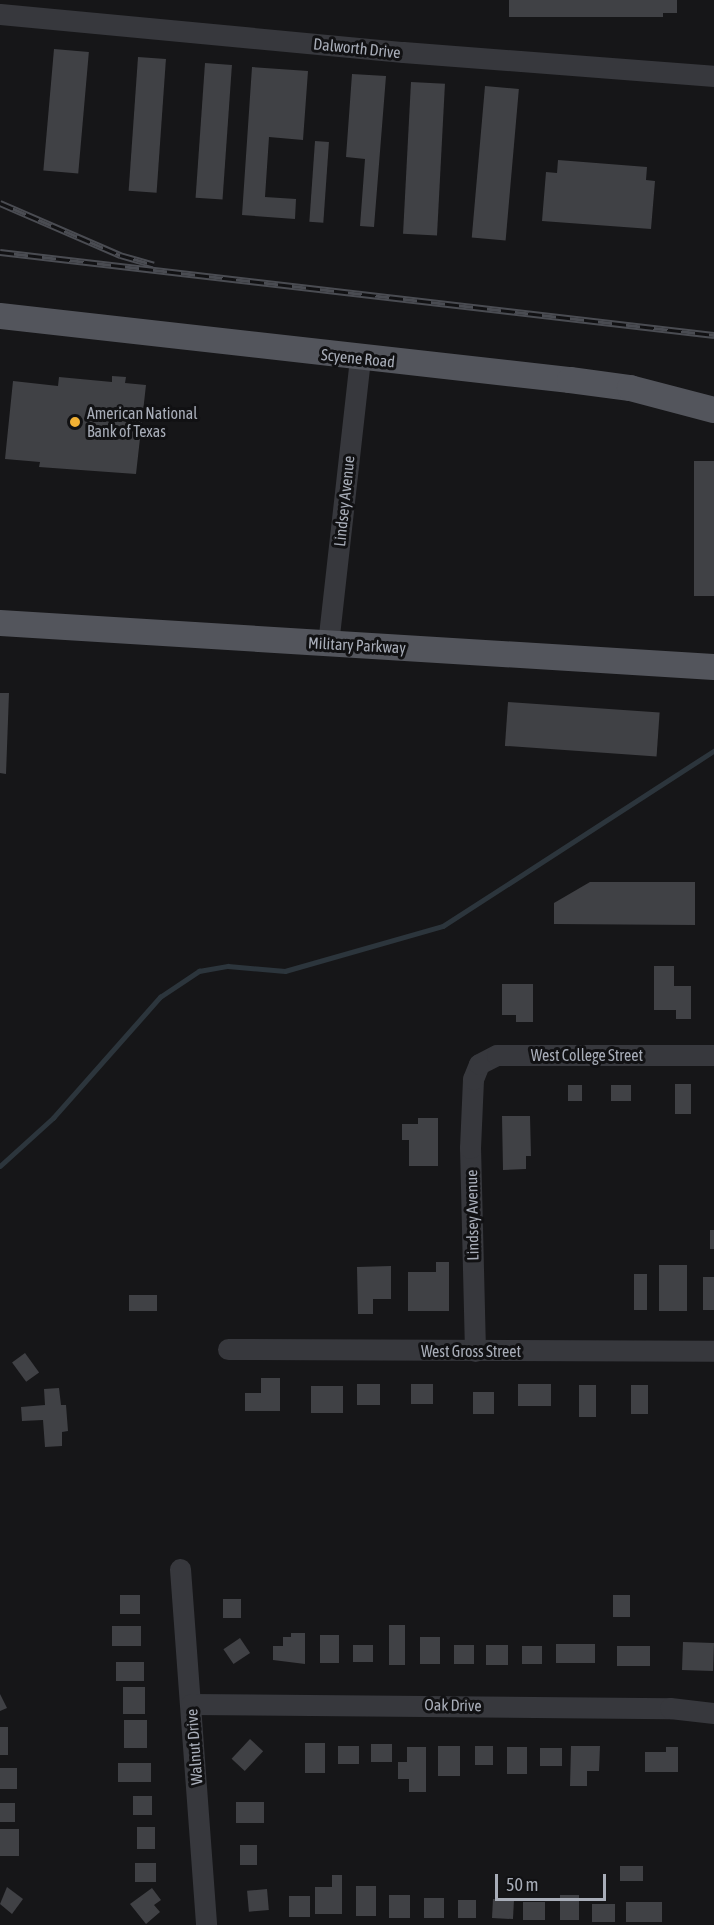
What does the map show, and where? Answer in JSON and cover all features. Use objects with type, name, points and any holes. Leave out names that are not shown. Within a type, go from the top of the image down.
[{"type":"main road","name":"Scyene Road","points":[[0,316],[360,359],[630,388],[714,410]]},
{"type":"main road","name":"Military Parkway","points":[[0,623],[714,667]]},
{"type":"street","name":"Dalworth Drive","points":[[0,14],[456,57],[714,76]]},
{"type":"street","name":"Lindsey Avenue","points":[[328,644],[360,359]]},
{"type":"street","name":"West College Street","points":[[473,1079],[479,1064],[497,1055],[714,1056]]},
{"type":"street","name":"Lindsey Avenue","points":[[473,1079],[470,1148],[475,1351]]},
{"type":"street","name":"West Gross Street","points":[[228,1349],[714,1351]]},
{"type":"street","name":"Walnut Drive","points":[[180,1569],[206,1925]]},
{"type":"street","name":"Oak Drive","points":[[191,1704],[670,1708],[714,1713]]},
{"type":"building","points":[[509,0],[677,0],[677,13],[663,13],[663,17],[509,17]]},
{"type":"building","points":[[54,49],[89,52],[78,174],[43,171]]},
{"type":"building","points":[[138,57],[166,59],[157,193],[129,191]]},
{"type":"building","points":[[205,63],[232,65],[223,200],[196,198]]},
{"type":"building","points":[[252,67],[308,71],[303,140],[269,137],[265,197],[296,199],[295,219],[242,215]]},
{"type":"building","points":[[352,74],[386,76],[374,227],[360,226],[365,159],[346,157]]},
{"type":"building","points":[[411,82],[445,84],[437,236],[403,234]]},
{"type":"building","points":[[485,86],[519,89],[506,240],[472,237]]},
{"type":"building","points":[[315,141],[329,142],[323,223],[309,222]]},
{"type":"building","points":[[558,160],[647,167],[646,180],[655,181],[651,229],[542,221],[546,172],[557,173]]},
{"type":"building","name":"American National Bank of Texas","points":[[112,376],[126,377],[125,383],[146,385],[136,474],[39,467],[40,462],[5,459],[13,381],[58,386],[59,377],[112,382]]},
{"type":"building","points":[[694,461],[714,461],[714,596],[694,596]]},
{"type":"building","points":[[0,693],[9,693],[6,774],[0,773]]},
{"type":"building","points":[[508,702],[660,713],[657,756],[505,746]]},
{"type":"building","points":[[590,882],[695,882],[695,925],[554,924],[554,903]]},
{"type":"building","points":[[654,966],[674,966],[674,986],[691,986],[691,1019],[676,1019],[676,1010],[654,1010]]},
{"type":"building","points":[[502,984],[533,984],[533,1022],[516,1022],[516,1015],[502,1015]]},
{"type":"building","points":[[675,1084],[691,1084],[691,1114],[675,1114]]},
{"type":"building","points":[[568,1085],[582,1085],[582,1101],[568,1101]]},
{"type":"building","points":[[611,1085],[631,1085],[631,1101],[611,1101]]},
{"type":"building","points":[[502,1116],[530,1116],[531,1156],[526,1156],[526,1169],[503,1170]]},
{"type":"building","points":[[418,1118],[438,1118],[438,1166],[409,1166],[409,1140],[402,1140],[402,1124],[418,1124]]},
{"type":"building","points":[[710,1230],[714,1230],[714,1249],[710,1249]]},
{"type":"building","points":[[436,1262],[449,1262],[449,1311],[408,1311],[408,1272],[436,1272]]},
{"type":"building","points":[[659,1265],[687,1265],[687,1311],[659,1311]]},
{"type":"building","points":[[391,1266],[391,1299],[373,1299],[373,1314],[358,1314],[357,1267]]},
{"type":"building","points":[[634,1274],[647,1274],[647,1310],[634,1310]]},
{"type":"building","points":[[703,1277],[714,1277],[714,1310],[703,1310]]},
{"type":"building","points":[[129,1295],[157,1295],[157,1311],[129,1311]]},
{"type":"building","points":[[25,1353],[39,1372],[26,1382],[12,1362]]},
{"type":"building","points":[[261,1378],[280,1378],[280,1411],[245,1411],[245,1393],[261,1393]]},
{"type":"building","points":[[357,1384],[380,1384],[380,1405],[357,1405]]},
{"type":"building","points":[[411,1384],[433,1384],[433,1404],[411,1404]]},
{"type":"building","points":[[518,1384],[551,1384],[551,1406],[518,1406]]},
{"type":"building","points":[[579,1385],[596,1385],[596,1417],[579,1417]]},
{"type":"building","points":[[631,1385],[648,1385],[648,1414],[631,1414]]},
{"type":"building","points":[[311,1386],[343,1386],[343,1413],[311,1413]]},
{"type":"building","points":[[59,1388],[61,1405],[66,1405],[68,1431],[62,1432],[62,1446],[45,1447],[43,1420],[22,1421],[21,1407],[45,1405],[44,1389]]},
{"type":"building","points":[[473,1392],[494,1392],[494,1414],[473,1414]]},
{"type":"building","points":[[120,1595],[140,1595],[140,1614],[120,1614]]},
{"type":"building","points":[[613,1595],[630,1595],[630,1617],[613,1617]]},
{"type":"building","points":[[223,1599],[241,1599],[241,1618],[223,1618]]},
{"type":"building","points":[[389,1625],[405,1625],[405,1665],[389,1665]]},
{"type":"building","points":[[112,1626],[141,1626],[141,1646],[112,1646]]},
{"type":"building","points":[[291,1633],[305,1633],[305,1664],[273,1660],[273,1646],[283,1646],[283,1637],[291,1637]]},
{"type":"building","points":[[320,1635],[339,1635],[339,1663],[320,1663]]},
{"type":"building","points":[[420,1637],[440,1637],[440,1664],[420,1664]]},
{"type":"building","points":[[240,1638],[250,1653],[233,1664],[223,1649]]},
{"type":"building","points":[[683,1642],[714,1643],[713,1671],[682,1670]]},
{"type":"building","points":[[556,1644],[595,1644],[595,1663],[556,1663]]},
{"type":"building","points":[[353,1645],[373,1645],[373,1662],[353,1662]]},
{"type":"building","points":[[454,1645],[474,1645],[474,1664],[454,1664]]},
{"type":"building","points":[[486,1645],[508,1645],[508,1665],[486,1665]]},
{"type":"building","points":[[522,1646],[542,1646],[542,1664],[522,1664]]},
{"type":"building","points":[[617,1646],[650,1646],[650,1666],[617,1666]]},
{"type":"building","points":[[116,1662],[144,1662],[144,1681],[116,1681]]},
{"type":"building","points":[[123,1687],[145,1687],[145,1714],[123,1714]]},
{"type":"building","points":[[0,1694],[7,1708],[0,1711]]},
{"type":"building","points":[[124,1720],[147,1720],[147,1748],[124,1748]]},
{"type":"building","points":[[0,1727],[8,1727],[8,1755],[0,1755]]},
{"type":"building","points":[[250,1739],[263,1751],[245,1771],[232,1759]]},
{"type":"building","points":[[305,1743],[325,1743],[325,1773],[305,1773]]},
{"type":"building","points":[[371,1744],[392,1744],[392,1762],[371,1762]]},
{"type":"building","points":[[338,1746],[359,1746],[359,1764],[338,1764]]},
{"type":"building","points":[[438,1746],[460,1746],[460,1776],[438,1776]]},
{"type":"building","points":[[475,1746],[493,1746],[493,1765],[475,1765]]},
{"type":"building","points":[[571,1746],[600,1746],[599,1771],[587,1771],[587,1786],[570,1786]]},
{"type":"building","points":[[407,1747],[426,1747],[426,1792],[409,1792],[409,1779],[398,1779],[398,1762],[407,1762]]},
{"type":"building","points":[[507,1747],[527,1747],[527,1774],[507,1774]]},
{"type":"building","points":[[666,1747],[678,1747],[678,1772],[645,1772],[645,1752],[666,1752]]},
{"type":"building","points":[[540,1748],[562,1748],[562,1766],[540,1766]]},
{"type":"building","points":[[118,1763],[151,1763],[151,1782],[118,1782]]},
{"type":"building","points":[[0,1768],[17,1768],[17,1789],[0,1789]]},
{"type":"building","points":[[133,1796],[152,1796],[152,1815],[133,1815]]},
{"type":"building","points":[[236,1802],[264,1802],[264,1823],[236,1823]]},
{"type":"building","points":[[0,1803],[15,1803],[15,1822],[0,1822]]},
{"type":"building","points":[[137,1827],[155,1827],[155,1849],[137,1849]]},
{"type":"building","points":[[0,1829],[19,1829],[19,1856],[0,1856]]},
{"type":"building","points":[[240,1845],[257,1845],[257,1865],[240,1865]]},
{"type":"building","points":[[135,1863],[156,1863],[156,1882],[135,1882]]},
{"type":"building","points":[[620,1866],[643,1866],[643,1881],[620,1881]]},
{"type":"building","points":[[332,1875],[342,1875],[342,1914],[315,1914],[315,1887],[332,1887]]},
{"type":"building","points":[[356,1886],[376,1886],[376,1916],[356,1916]]},
{"type":"building","points":[[7,1887],[23,1899],[12,1914],[0,1904]]},
{"type":"building","points":[[152,1888],[161,1900],[154,1905],[160,1912],[146,1924],[130,1904]]},
{"type":"building","points":[[267,1889],[269,1910],[249,1912],[247,1891]]},
{"type":"building","points":[[389,1895],[410,1895],[410,1918],[389,1918]]},
{"type":"building","points":[[560,1895],[579,1895],[579,1920],[560,1920]]},
{"type":"building","points":[[289,1896],[310,1896],[310,1917],[289,1917]]},
{"type":"building","points":[[424,1898],[444,1898],[444,1918],[424,1918]]},
{"type":"building","points":[[493,1899],[514,1900],[513,1919],[492,1918]]},
{"type":"building","points":[[458,1900],[476,1900],[476,1918],[458,1918]]},
{"type":"building","points":[[523,1902],[545,1902],[545,1920],[523,1920]]},
{"type":"building","points":[[626,1902],[662,1902],[662,1922],[626,1922]]},
{"type":"building","points":[[592,1904],[615,1904],[615,1922],[592,1922]]},
{"type":"waterway","points":[[0,1166],[53,1118],[160,997],[199,971],[228,966],[285,971],[443,926],[714,751]]},
{"type":"railway","points":[[0,203],[120,255],[154,265]]},
{"type":"railway","points":[[0,252],[714,335]]},
{"type":"place","name":"American National Bank of Texas","points":[[75,422]]}]
